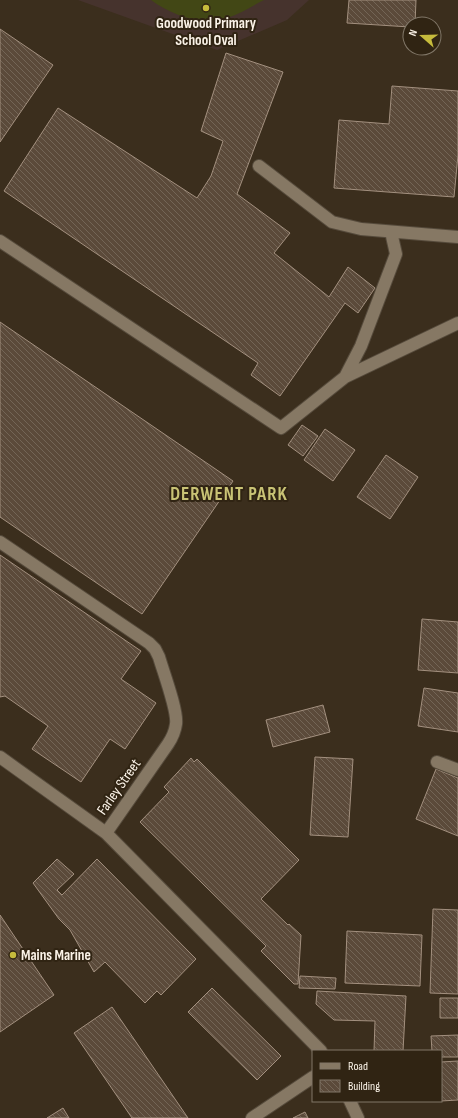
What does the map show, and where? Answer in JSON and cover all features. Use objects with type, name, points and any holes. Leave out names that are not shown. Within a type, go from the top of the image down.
[{"type":"lane","points":[[259,166],[332,222],[361,229],[458,237]]},
{"type":"lane","points":[[345,377],[362,346],[396,254],[392,232]]},
{"type":"lane","points":[[0,241],[281,428],[345,377],[458,323]]},
{"type":"lane","name":"Farley Street","points":[[0,542],[149,643],[155,649],[159,657],[174,711],[176,722],[174,733],[168,744],[106,833],[320,1050]]},
{"type":"lane","points":[[0,757],[106,833]]},
{"type":"lane","points":[[437,762],[458,770]]},
{"type":"lane","points":[[252,1118],[312,1078]]},
{"type":"lane","points":[[350,1102],[358,1118]]},
{"type":"shaded area","points":[[78,0],[309,0],[287,20],[217,50]]},
{"type":"green space","name":"Goodwood Primary School Oval","points":[[151,0],[264,0],[227,18],[207,21],[187,18],[168,10]]},
{"type":"building","points":[[349,0],[416,0],[415,16],[402,16],[402,26],[347,23]]},
{"type":"building","points":[[0,29],[53,65],[0,142]]},
{"type":"building","points":[[226,53],[283,72],[237,194],[290,233],[274,253],[329,297],[348,267],[375,288],[358,313],[345,303],[280,396],[251,375],[258,363],[4,191],[58,108],[197,198],[211,176],[223,141],[201,131]]},
{"type":"building","points":[[392,86],[458,91],[458,155],[454,197],[334,188],[339,120],[389,124]]},
{"type":"building","points":[[0,322],[233,481],[142,614],[0,517]]},
{"type":"building","points":[[302,425],[318,436],[303,456],[288,445]]},
{"type":"building","points":[[325,429],[355,450],[333,481],[304,460]]},
{"type":"building","points":[[386,455],[418,477],[390,519],[357,497]]},
{"type":"building","points":[[0,555],[141,651],[121,679],[156,703],[125,749],[110,739],[81,782],[32,749],[48,726],[5,696],[0,697]]},
{"type":"building","points":[[422,619],[458,622],[458,673],[418,670]]},
{"type":"building","points":[[424,688],[458,693],[458,732],[418,726]]},
{"type":"building","points":[[323,705],[330,732],[273,747],[266,720]]},
{"type":"building","points":[[315,757],[353,759],[348,837],[310,835]]},
{"type":"building","points":[[191,758],[194,762],[197,759],[299,860],[261,899],[288,925],[289,924],[301,935],[298,984],[294,984],[261,951],[266,946],[140,822],[169,792],[164,787]]},
{"type":"building","points":[[436,769],[458,778],[458,836],[416,819]]},
{"type":"building","points":[[57,859],[74,874],[57,890],[62,895],[97,859],[196,959],[161,995],[157,991],[145,1003],[105,962],[94,972],[70,930],[59,919],[33,883]]},
{"type":"building","points":[[433,909],[458,910],[458,994],[430,993]]},
{"type":"building","name":"Mains Marine","points":[[0,915],[54,995],[0,1032]]},
{"type":"building","points":[[347,931],[422,935],[420,986],[345,983]]},
{"type":"building","points":[[300,976],[336,978],[335,989],[299,988]]},
{"type":"building","points":[[212,988],[281,1056],[257,1080],[188,1012]]},
{"type":"building","points":[[317,991],[406,996],[403,1050],[374,1050],[375,1021],[334,1020],[316,1004]]},
{"type":"building","points":[[440,998],[458,998],[458,1018],[440,1018]]},
{"type":"building","points":[[112,1007],[188,1118],[132,1118],[74,1033]]},
{"type":"building","points":[[458,1035],[458,1057],[442,1057],[442,1050],[432,1050],[431,1036]]},
{"type":"building","points":[[458,1061],[458,1100],[442,1101],[442,1062]]},
{"type":"building","points":[[63,1108],[69,1118],[47,1118]]},
{"type":"building","points":[[305,1112],[308,1118],[293,1118]]},
{"type":"place","name":"Goodwood Primary School Oval","points":[[206,8]]},
{"type":"place","name":"Mains Marine","points":[[13,955]]},
{"type":"district","name":"DERWENT PARK","points":[[229,494]]}]
